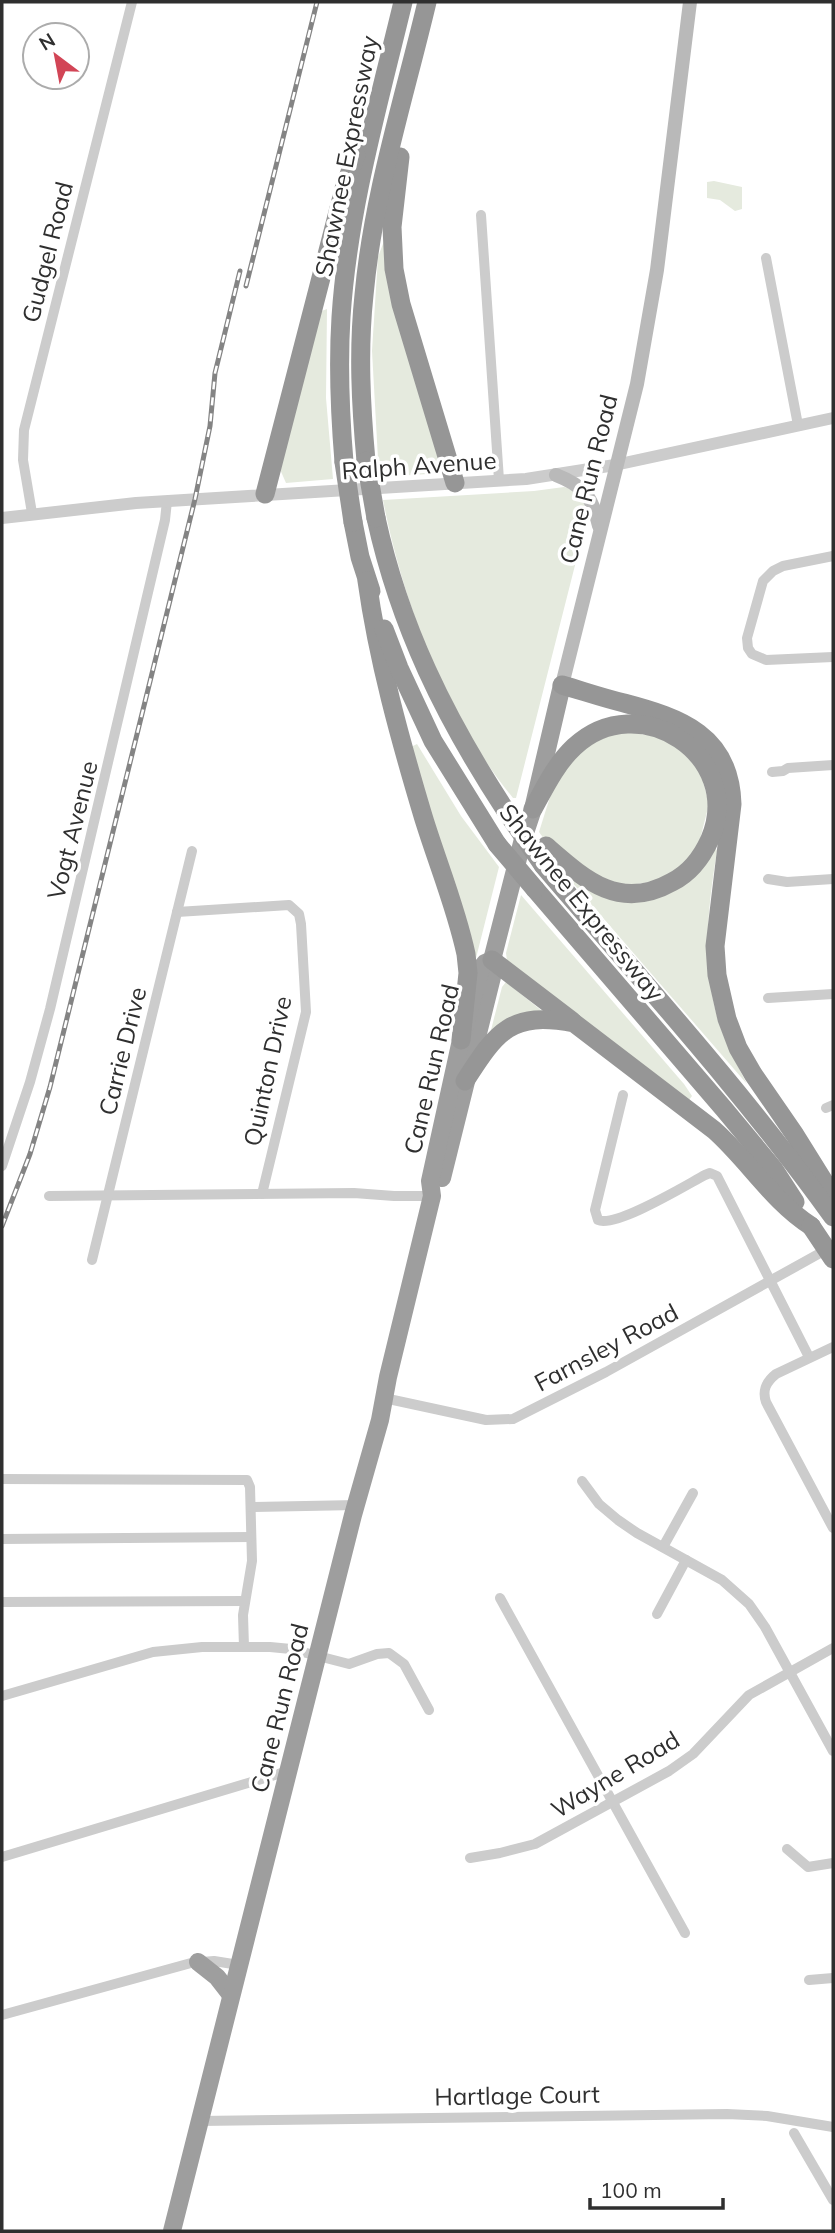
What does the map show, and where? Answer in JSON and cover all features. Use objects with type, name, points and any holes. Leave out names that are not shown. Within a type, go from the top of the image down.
[{"type":"highway","name":"Shawnee Expressway","points":[[402,2],[354,215],[341,316],[344,462],[353,522],[367,581],[389,644],[418,713],[448,768],[498,844],[773,1168],[833,1259]]},
{"type":"highway","name":"Shawnee Expressway","points":[[427,2],[381,189],[364,293],[360,359],[366,461],[376,518],[393,583],[417,651],[439,699],[471,757],[506,811],[787,1152],[833,1217]]},
{"type":"highway","points":[[410,74],[393,202],[394,269],[401,304],[455,483]]},
{"type":"highway","points":[[265,494],[344,189],[380,92]]},
{"type":"highway","points":[[367,581],[374,635],[384,673],[423,815],[466,954],[468,974],[461,1040]]},
{"type":"highway","points":[[562,685],[678,719],[704,737],[723,763],[730,785],[732,804],[715,946],[720,993],[738,1048],[833,1196]]},
{"type":"highway","name":"Cane Run Road","points":[[432,1196],[440,1185],[449,1153],[494,969],[492,960],[533,809],[562,685]]},
{"type":"highway","points":[[533,809],[557,767],[576,745],[598,731],[623,724],[653,726],[680,738],[702,761],[712,782],[715,819],[705,850],[686,873],[657,889],[619,892],[595,885],[544,856]]},
{"type":"highway","points":[[492,960],[714,1130],[792,1214],[811,1226]]},
{"type":"highway","name":"Cane Run Road","points":[[172,2231],[384,1398],[432,1196],[430,1181],[461,1040],[481,968],[492,960]]},
{"type":"highway","points":[[465,1081],[487,1047],[515,1025],[550,1018],[575,1023]]},
{"type":"highway","points":[[198,1962],[217,1977],[231,1995]]},
{"type":"main road","name":"Cane Run Road","points":[[562,685],[637,384],[657,270],[690,2]]},
{"type":"main road","points":[[555,475],[586,491],[594,507],[600,530]]},
{"type":"street","name":"Gudgel Road","points":[[32,513],[22,447],[24,430],[132,2]]},
{"type":"street","points":[[481,215],[499,480]]},
{"type":"street","points":[[766,258],[798,425]]},
{"type":"street","name":"Ralph Avenue","points":[[2,518],[167,501],[391,489],[555,475],[615,465],[833,418]]},
{"type":"street","name":"Vogt Avenue","points":[[2,1166],[30,1082],[50,1009],[128,685],[167,501]]},
{"type":"street","points":[[833,556],[783,566],[762,581],[747,638],[752,654],[766,660],[833,657]]},
{"type":"street","points":[[772,772],[788,768],[833,765]]},
{"type":"street","name":"Carrie Drive","points":[[92,1260],[192,851]]},
{"type":"street","points":[[768,878],[787,882],[833,879]]},
{"type":"street","name":"Quinton Drive","points":[[177,912],[289,905],[300,919],[306,1012],[262,1194]]},
{"type":"street","points":[[768,998],[833,994]]},
{"type":"street","points":[[622,1095],[595,1210],[598,1220],[608,1222],[639,1211],[705,1175],[713,1174],[720,1180],[732,1201],[809,1357]]},
{"type":"street","points":[[49,1196],[355,1193],[432,1196]]},
{"type":"street","name":"Farnsley Road","points":[[384,1398],[486,1420],[513,1419],[606,1372],[833,1246]]},
{"type":"street","points":[[833,1348],[771,1377],[765,1386],[766,1402],[833,1528]]},
{"type":"street","points":[[2,1479],[240,1478],[248,1481],[252,1562],[245,1601],[244,1647]]},
{"type":"street","points":[[582,1481],[599,1504],[618,1520],[722,1580],[749,1604],[765,1627],[833,1751]]},
{"type":"street","points":[[663,1547],[693,1493]]},
{"type":"street","points":[[251,1507],[357,1505]]},
{"type":"street","points":[[2,1539],[251,1537]]},
{"type":"street","points":[[657,1614],[686,1560]]},
{"type":"street","points":[[500,1598],[685,1933]]},
{"type":"street","points":[[2,1602],[245,1601]]},
{"type":"street","points":[[2,1696],[153,1652],[202,1647],[244,1647],[290,1649],[349,1664],[356,1664],[377,1654],[389,1653],[404,1664],[429,1710]]},
{"type":"street","name":"Wayne Road","points":[[470,1858],[535,1844],[613,1803],[693,1754],[749,1695],[833,1648]]},
{"type":"street","points":[[2,1857],[288,1771]]},
{"type":"street","points":[[788,1849],[808,1867],[833,1863]]},
{"type":"street","points":[[2,2015],[198,1962],[214,1961],[239,1965]]},
{"type":"street","points":[[809,1980],[833,1978]]},
{"type":"street","name":"Hartlage Court","points":[[200,2121],[717,2113],[767,2116],[833,2127]]},
{"type":"street","points":[[794,2133],[833,2200]]},
{"type":"shaded area","points":[[707,182],[742,187],[742,209],[735,211],[720,200],[707,198]]},
{"type":"shaded area","points":[[384,241],[438,459],[436,470],[428,474],[379,477],[372,351],[378,257]]},
{"type":"shaded area","points":[[327,309],[326,398],[333,479],[286,483],[279,467],[319,312]]},
{"type":"shaded area","points":[[564,487],[580,496],[586,504],[588,514],[516,798],[513,798],[467,732],[430,657],[402,579],[383,500]]},
{"type":"shaded area","points":[[621,731],[667,738],[700,770],[709,804],[697,851],[664,880],[616,887],[547,843],[539,832],[555,781],[584,746]]},
{"type":"shaded area","points":[[417,744],[461,816],[499,867],[473,970],[409,748]]},
{"type":"shaded area","points":[[715,847],[717,851],[709,919],[708,963],[721,1029],[747,1084],[565,874],[624,899]]},
{"type":"shaded area","points":[[521,895],[684,1084],[692,1096],[689,1100],[507,961],[506,953]]},
{"type":"shaded area","points":[[506,982],[542,1011],[490,1034],[502,987]]},
{"type":"railway","points":[[246,286],[317,2]]},
{"type":"railway","points":[[2,1226],[30,1154],[50,1087],[195,499],[210,426],[215,373],[240,271]]}]
